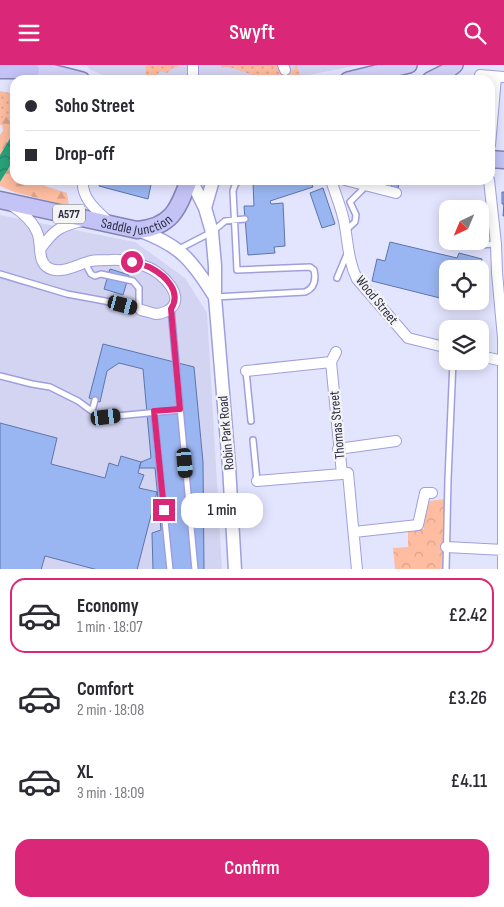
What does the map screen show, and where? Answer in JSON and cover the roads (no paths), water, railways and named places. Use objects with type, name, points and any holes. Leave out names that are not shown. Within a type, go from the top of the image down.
[{"type":"highway","points":[[0,70],[36,73]]},
{"type":"highway","name":"Saddle Junction","points":[[0,199],[137,230],[159,226],[166,221],[180,203],[188,185]]},
{"type":"main road","points":[[368,75],[409,65]]},
{"type":"main road","points":[[440,75],[455,65]]},
{"type":"main road","points":[[36,73],[65,75]]},
{"type":"street","points":[[495,111],[500,77]]},
{"type":"street","points":[[83,185],[83,191],[88,201],[112,224]]},
{"type":"street","name":"Robin Park Road","points":[[193,185],[205,208],[212,232],[235,569]]},
{"type":"street","points":[[205,208],[212,185]]},
{"type":"street","name":"Wood Street","points":[[333,185],[345,225],[349,251],[357,279],[408,338],[439,346]]},
{"type":"street","points":[[363,185],[396,193]]},
{"type":"street","points":[[490,185],[496,244],[500,256],[504,338],[503,569]]},
{"type":"street","points":[[0,199],[20,211],[32,223],[38,234],[41,259],[50,269],[59,270],[92,261],[112,259],[132,262],[151,268],[165,278],[176,295],[171,309],[164,313],[156,314],[141,310]]},
{"type":"street","points":[[41,248],[57,229],[72,223],[93,220]]},
{"type":"street","name":"Robin Park Road","points":[[137,230],[156,237],[178,249],[193,264],[215,297]]},
{"type":"street","points":[[246,371],[331,363],[336,353]]},
{"type":"street","points":[[489,358],[504,361]]},
{"type":"street","name":"Thomas Street","points":[[331,363],[338,449],[342,473],[348,473],[357,569]]},
{"type":"street","points":[[338,449],[396,441]]},
{"type":"street","points":[[257,481],[342,473]]},
{"type":"street","points":[[354,532],[418,525],[425,493],[432,493]]},
{"type":"street","points":[[446,547],[503,549]]},
{"type":"lane","points":[[215,297],[306,292],[315,279],[314,270],[310,267],[237,270],[233,191],[235,185]]},
{"type":"lane","points":[[345,225],[354,222],[356,215],[350,202],[367,186]]},
{"type":"lane","points":[[178,249],[212,232],[225,221],[245,219]]},
{"type":"lane","points":[[489,244],[496,244]]},
{"type":"lane","points":[[337,278],[349,251]]},
{"type":"lane","points":[[85,263],[92,274],[101,274],[133,281],[138,288],[141,310]]},
{"type":"lane","points":[[0,274],[67,294],[141,310]]},
{"type":"lane","points":[[171,309],[195,569]]},
{"type":"lane","points":[[446,569],[453,370]]},
{"type":"lane","points":[[246,371],[251,421]]},
{"type":"lane","points":[[0,376],[50,387],[98,415],[106,417],[180,409]]},
{"type":"lane","points":[[92,411],[95,400]]},
{"type":"lane","points":[[154,411],[170,569]]},
{"type":"lane","points":[[253,440],[257,481]]},
{"type":"water","points":[[10,138],[10,166],[0,182],[0,155]]}]
